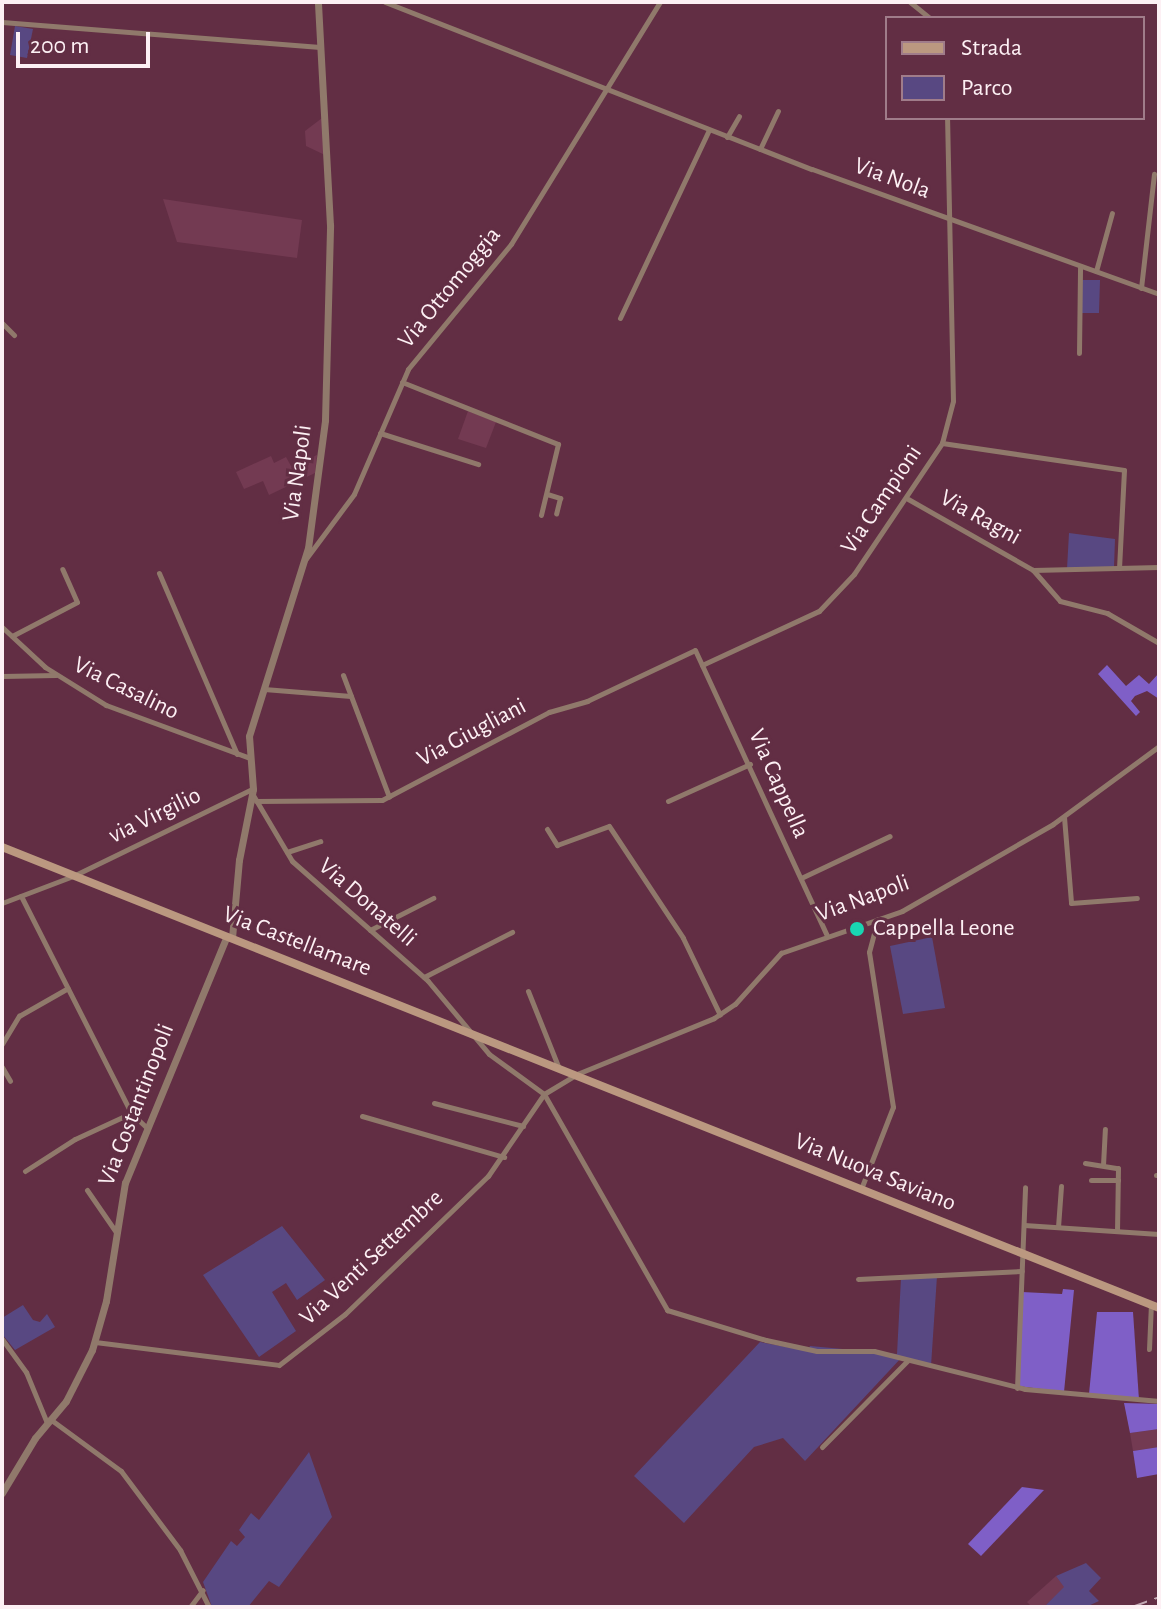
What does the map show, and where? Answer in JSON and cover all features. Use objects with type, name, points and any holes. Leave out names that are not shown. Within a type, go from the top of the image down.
[{"type":"main road","name":"Via Castellamare","points":[[2,847],[577,1074]]},
{"type":"main road","name":"Via Nuova Saviano","points":[[577,1074],[1155,1306]]},
{"type":"street","name":"Via Napoli","points":[[229,937],[239,860],[254,795],[249,736],[305,560],[325,420],[329,316],[328,151],[318,2]]},
{"type":"street","name":"Via Nola","points":[[385,2],[459,35],[609,87],[727,137],[1159,294]]},
{"type":"street","name":"Via Ottomoggia","points":[[305,560],[354,494],[402,382],[417,355],[511,244],[660,2]]},
{"type":"street","points":[[910,2],[928,16]]},
{"type":"street","points":[[2,22],[320,47]]},
{"type":"street","points":[[760,149],[778,111]]},
{"type":"street","points":[[727,137],[739,116]]},
{"type":"street","name":"Via Campioni","points":[[702,665],[819,611],[854,574],[908,499],[942,443],[953,401],[952,220],[947,120]]},
{"type":"street","points":[[620,318],[709,130]]},
{"type":"street","points":[[1141,288],[1154,174]]},
{"type":"street","points":[[1096,271],[1112,213]]},
{"type":"street","points":[[1079,353],[1080,266]]},
{"type":"street","points":[[2,323],[14,335]]},
{"type":"street","points":[[402,382],[558,444],[541,515]]},
{"type":"street","points":[[380,433],[478,464]]},
{"type":"street","points":[[942,443],[1124,470],[1119,568]]},
{"type":"street","points":[[547,494],[560,498],[556,514]]},
{"type":"street","name":"Via Ragni","points":[[908,499],[1033,570],[1060,601],[1107,613],[1159,643]]},
{"type":"street","name":"Via Ragni","points":[[1033,570],[1159,567]]},
{"type":"street","points":[[12,636],[77,602],[62,569]]},
{"type":"street","points":[[159,573],[237,754]]},
{"type":"street","name":"Via Casalino","points":[[2,627],[57,675],[121,712],[250,758]]},
{"type":"street","name":"Via Cappella","points":[[695,650],[826,934]]},
{"type":"street","name":"Via Giugliani","points":[[254,795],[389,797],[549,712],[587,701],[695,650]]},
{"type":"street","points":[[2,676],[57,675]]},
{"type":"street","points":[[343,675],[389,797]]},
{"type":"street","points":[[263,689],[351,696]]},
{"type":"street","name":"Via Napoli","points":[[577,1074],[720,1015],[781,953],[826,934],[902,911],[1064,816],[1159,746]]},
{"type":"street","points":[[668,801],[750,764]]},
{"type":"street","name":"Via Donatelli","points":[[254,795],[287,852],[424,977],[489,1054],[544,1094]]},
{"type":"street","name":"via Virgilio","points":[[2,903],[73,876],[254,795]]},
{"type":"street","points":[[1064,816],[1071,903],[1137,898]]},
{"type":"street","points":[[547,829],[557,845],[609,826],[683,938],[720,1015]]},
{"type":"street","points":[[801,878],[890,836]]},
{"type":"street","points":[[287,852],[320,841]]},
{"type":"street","points":[[21,896],[131,1113],[147,1128]]},
{"type":"street","points":[[370,930],[433,898]]},
{"type":"street","points":[[861,1189],[893,1107],[869,952],[879,918]]},
{"type":"street","points":[[424,977],[512,932]]},
{"type":"street","name":"Via Costantinopoli","points":[[2,1493],[49,1421],[66,1401],[95,1342],[125,1183],[229,937]]},
{"type":"street","points":[[2,1044],[19,1016],[68,988]]},
{"type":"street","points":[[528,991],[558,1066]]},
{"type":"street","points":[[2,1067],[10,1081]]},
{"type":"street","name":"Via Venti Settembre","points":[[95,1342],[279,1365],[371,1291],[504,1157],[544,1094],[577,1074]]},
{"type":"street","points":[[544,1094],[667,1310],[817,1351],[862,1350],[1017,1388],[1159,1401]]},
{"type":"street","points":[[434,1103],[523,1126]]},
{"type":"street","points":[[25,1171],[75,1139],[131,1113]]},
{"type":"street","points":[[362,1116],[504,1157]]},
{"type":"street","points":[[1103,1165],[1105,1129]]},
{"type":"street","points":[[1085,1163],[1118,1168],[1117,1231]]},
{"type":"street","points":[[1091,1180],[1118,1180]]},
{"type":"street","points":[[1058,1227],[1061,1186]]},
{"type":"street","points":[[1017,1388],[1025,1187]]},
{"type":"street","points":[[87,1190],[116,1232]]},
{"type":"street","points":[[1024,1225],[1159,1234]]},
{"type":"street","points":[[858,1279],[1022,1271]]},
{"type":"street","points":[[1149,1349],[1155,1306]]},
{"type":"street","points":[[2,1339],[26,1372],[49,1421],[121,1471],[203,1589],[209,1607]]},
{"type":"street","points":[[822,1447],[908,1359]]},
{"type":"street","points":[[190,1607],[203,1589]]},
{"type":"shaded area","points":[[326,115],[327,156],[306,146],[305,131]]},
{"type":"shaded area","points":[[163,199],[302,220],[297,258],[177,242]]},
{"type":"shaded area","points":[[468,411],[496,422],[486,448],[458,439]]},
{"type":"shaded area","points":[[317,455],[315,473],[269,495],[263,481],[244,489],[236,472],[271,456],[274,463],[286,457],[291,466]]},
{"type":"shaded area","points":[[1107,665],[1126,686],[1139,675],[1149,684],[1159,673],[1159,699],[1147,691],[1135,696],[1131,701],[1140,712],[1136,716],[1098,674]]},
{"type":"shaded area","points":[[1063,1289],[1074,1290],[1064,1392],[1018,1386],[1022,1292],[1062,1294]]},
{"type":"shaded area","points":[[1097,1312],[1133,1312],[1139,1400],[1089,1394]]},
{"type":"shaded area","points":[[1124,1403],[1159,1404],[1159,1429],[1130,1433]]},
{"type":"shaded area","points":[[1159,1429],[1159,1447],[1133,1451],[1130,1433]]},
{"type":"shaded area","points":[[1159,1447],[1159,1474],[1137,1478],[1133,1451]]},
{"type":"shaded area","points":[[1022,1487],[1044,1490],[981,1556],[968,1544]]},
{"type":"shaded area","points":[[1056,1576],[1065,1587],[1044,1607],[1032,1607],[1027,1602]]},
{"type":"green space","points":[[15,26],[33,29],[27,58],[10,55]]},
{"type":"green space","points":[[1081,280],[1100,280],[1099,313],[1081,313]]},
{"type":"green space","points":[[1069,533],[1115,539],[1114,567],[1067,569]]},
{"type":"green space","points":[[932,937],[945,1008],[903,1014],[890,946]]},
{"type":"green space","points":[[282,1226],[325,1280],[297,1300],[286,1283],[272,1292],[296,1331],[259,1357],[203,1275]]},
{"type":"green space","points":[[937,1276],[931,1366],[902,1357],[805,1461],[783,1438],[754,1447],[684,1523],[634,1476],[760,1342],[808,1351],[810,1346],[897,1354],[901,1278]]},
{"type":"green space","points":[[23,1305],[33,1320],[40,1322],[47,1314],[55,1327],[15,1350],[2,1334],[2,1318]]},
{"type":"green space","points":[[309,1452],[332,1517],[279,1587],[269,1581],[248,1607],[212,1607],[203,1582],[231,1541],[237,1546],[245,1537],[239,1530],[251,1513],[259,1520]]},
{"type":"green space","points":[[1086,1563],[1101,1578],[1089,1591],[1099,1601],[1086,1607],[1044,1607],[1064,1587],[1056,1576]]},
{"type":"railway","points":[[1132,1607],[1159,1597]]},
{"type":"place","name":"Cappella Leone","points":[[857,929]]}]
